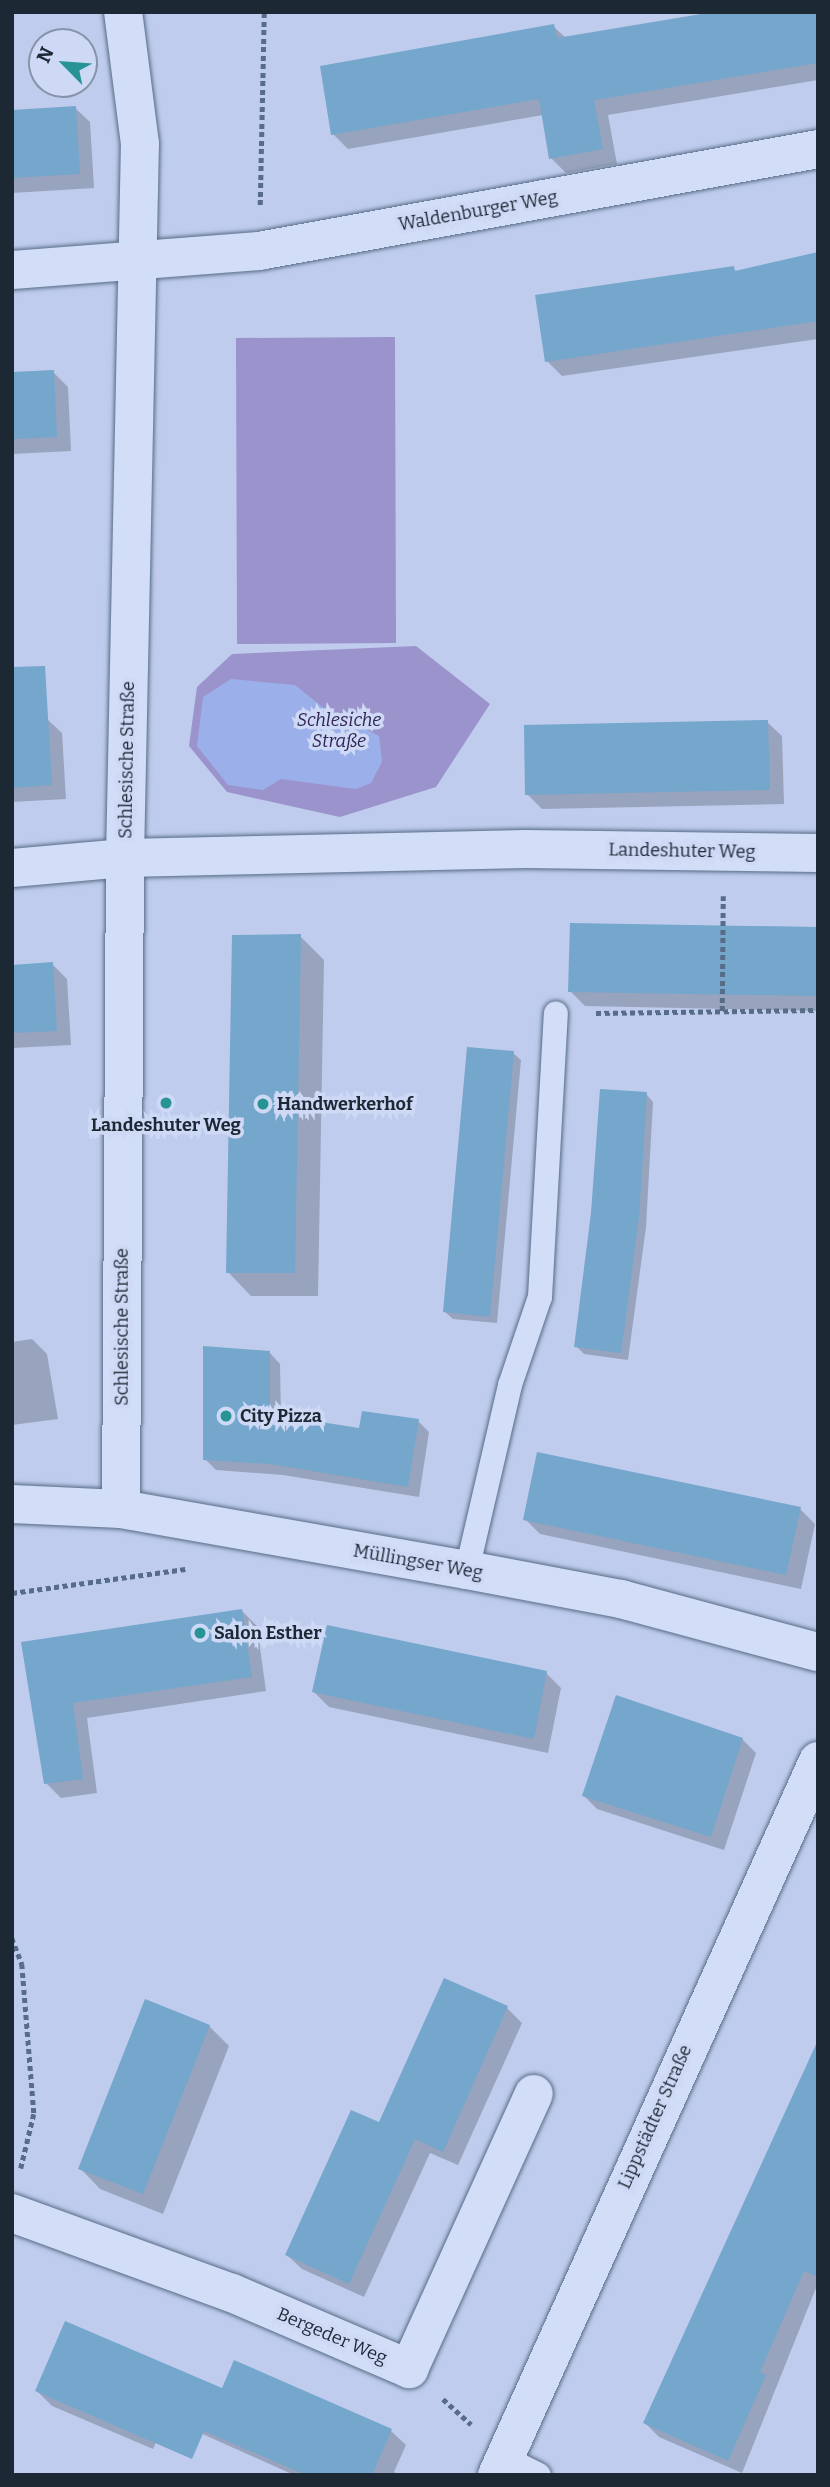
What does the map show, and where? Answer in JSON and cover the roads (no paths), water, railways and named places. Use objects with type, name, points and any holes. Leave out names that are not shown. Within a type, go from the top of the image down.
[{"type":"street","name":"Schlesische Straße","points":[[121,1509],[125,858],[140,144],[123,12]]},
{"type":"street","name":"Waldenburger Weg","points":[[12,270],[137,263],[259,251],[818,149]]},
{"type":"street","name":"Landeshuter Weg","points":[[12,868],[125,858],[526,849],[818,853]]},
{"type":"street","name":"Müllingser Weg","points":[[12,1504],[121,1509],[467,1570],[621,1599],[818,1652]]},
{"type":"street","name":"Lippstädter Straße","points":[[500,2466],[818,1761]]},
{"type":"street","name":"Bergeder Weg","points":[[15,2197],[408,2369],[534,2094]]},
{"type":"lane","points":[[467,1570],[510,1385],[540,1297],[556,1013]]},
{"type":"lane","points":[[500,2466],[539,2475]]},
{"type":"place","name":"Landeshuter Weg","points":[[166,1103]]},
{"type":"place","name":"Handwerkerhof","points":[[263,1104]]},
{"type":"place","name":"City Pizza","points":[[226,1416]]},
{"type":"place","name":"Salon Esther","points":[[200,1633]]},
{"type":"park label","name":"Schlesiche Straße","points":[[339,731]]}]
